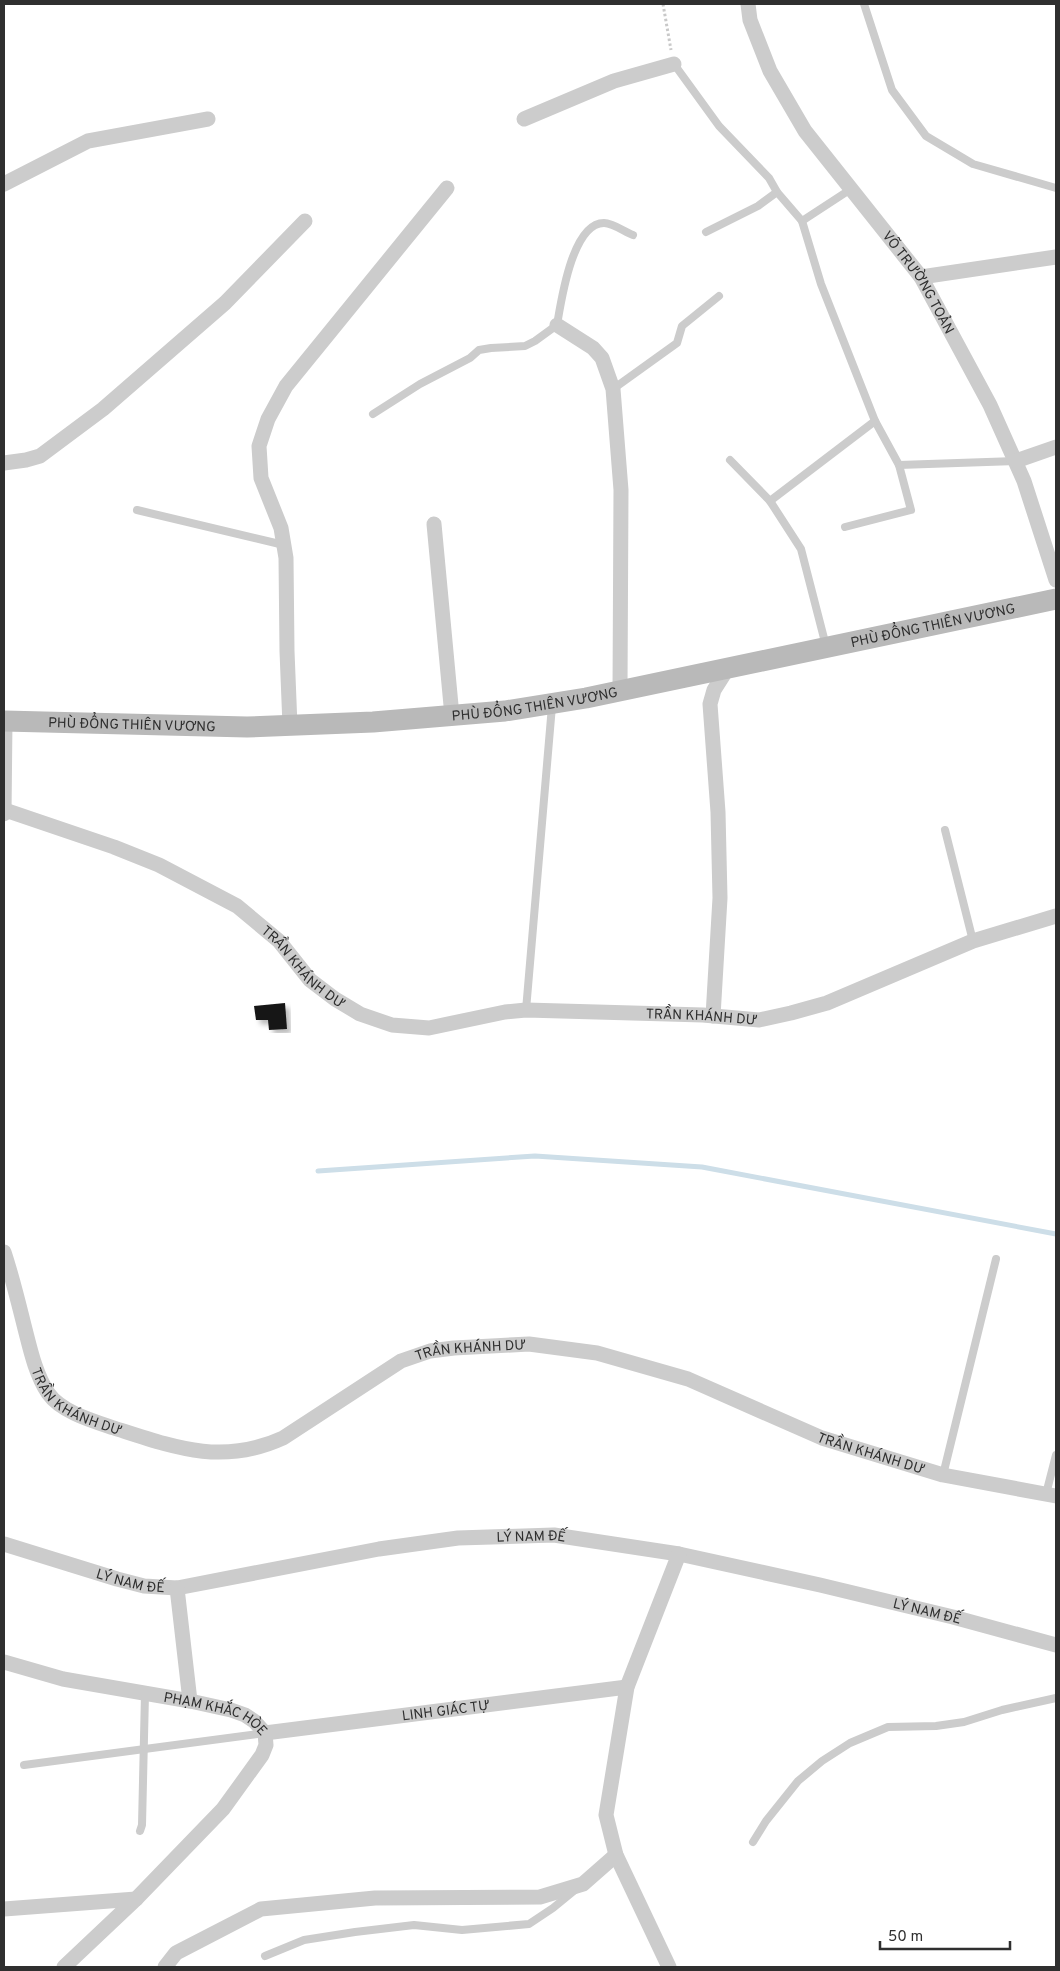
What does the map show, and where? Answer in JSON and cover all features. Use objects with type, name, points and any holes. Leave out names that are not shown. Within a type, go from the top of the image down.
[{"type":"main road","name":"PHÙ ĐỔNG THIÊN VƯƠNG","points":[[5,721],[247,728],[452,716],[552,704],[1056,599]]},
{"type":"street","name":"VÕ TRƯỜNG TOẢN","points":[[748,4],[750,20],[770,71],[805,131],[921,277],[990,405],[1016,461],[1056,580]]},
{"type":"street","points":[[524,119],[614,81],[674,64]]},
{"type":"street","points":[[4,184],[88,141],[208,119]]},
{"type":"street","points":[[290,726],[286,558],[281,528],[261,478],[259,446],[268,419],[286,386],[448,188]]},
{"type":"street","points":[[4,463],[40,456],[103,409],[225,303],[304,221]]},
{"type":"street","points":[[921,277],[1056,256]]},
{"type":"street","points":[[557,325],[593,348],[602,358],[613,389],[621,490],[620,690]]},
{"type":"street","points":[[1016,461],[1056,447]]},
{"type":"street","points":[[434,524],[452,716]]},
{"type":"street","points":[[713,1016],[720,898],[718,812],[710,704],[714,690],[728,668]]},
{"type":"street","name":"TRẦN KHÁNH DƯ","points":[[5,721],[4,812],[114,847],[159,865],[237,906],[279,941],[310,980],[335,999],[360,1014],[392,1025],[429,1028],[505,1012],[526,1010],[713,1016],[759,1020],[791,1014],[828,1002],[973,941],[1056,916]]},
{"type":"street","name":"TRẦN KHÁNH DƯ","points":[[4,1252],[33,1360],[49,1393],[57,1402],[84,1418],[188,1450],[216,1452],[246,1450],[266,1446],[283,1438],[401,1361],[430,1351],[528,1344],[598,1353],[688,1379],[822,1438],[943,1475],[1051,1495]]},
{"type":"street","name":"LÝ NAM ĐẾ","points":[[4,1544],[144,1586],[177,1588],[379,1549],[458,1538],[554,1535],[679,1554],[953,1617],[1056,1645]]},
{"type":"street","points":[[669,1967],[616,1855],[606,1815],[627,1686],[679,1554]]},
{"type":"street","points":[[177,1588],[190,1701]]},
{"type":"street","name":"PHẠM KHẮC HÒE","points":[[4,1662],[62,1678],[190,1701],[244,1715],[261,1726],[265,1733],[266,1745],[262,1755],[224,1809],[136,1899],[64,1967]]},
{"type":"street","name":"LINH GIÁC TỰ","points":[[265,1733],[627,1686]]},
{"type":"street","points":[[165,1967],[176,1953],[261,1909],[375,1898],[540,1897],[583,1884],[616,1855]]},
{"type":"street","points":[[4,1909],[136,1899]]},
{"type":"lane","points":[[864,4],[892,90],[926,136],[974,164],[1056,188]]},
{"type":"lane","points":[[674,64],[719,126],[769,178],[777,192],[802,221],[821,284],[874,421],[899,464],[911,510],[846,527]]},
{"type":"lane","points":[[802,221],[852,190]]},
{"type":"lane","points":[[706,232],[758,206],[777,192]]},
{"type":"lane","points":[[373,414],[420,384],[470,358],[479,350],[525,346],[534,341],[557,325],[571,259],[583,238],[592,229],[607,223],[633,235]]},
{"type":"lane","points":[[613,389],[677,343],[682,326],[719,296]]},
{"type":"lane","points":[[770,502],[874,421]]},
{"type":"lane","points":[[730,460],[770,502],[801,549],[827,648]]},
{"type":"lane","points":[[899,464],[1016,461]]},
{"type":"lane","points":[[137,510],[284,545]]},
{"type":"lane","points":[[526,1010],[552,704]]},
{"type":"lane","points":[[945,830],[973,941]]},
{"type":"lane","points":[[943,1475],[996,1259]]},
{"type":"lane","points":[[1051,1495],[1056,1455]]},
{"type":"lane","points":[[140,1831],[142,1825],[145,1750],[145,1694]]},
{"type":"lane","points":[[753,1842],[781,1800],[798,1781],[822,1761],[850,1743],[888,1727],[936,1726],[964,1722],[1002,1710],[1056,1698]]},
{"type":"lane","points":[[24,1765],[265,1733]]},
{"type":"lane","points":[[265,1956],[304,1940],[356,1932],[414,1925],[462,1930],[529,1924],[554,1908],[583,1884]]},
{"type":"path","points":[[663,4],[674,64]]},
{"type":"building","points":[[285,1003],[287,1029],[269,1030],[268,1020],[256,1020],[254,1006]]},
{"type":"waterway","points":[[318,1171],[535,1156],[702,1167],[1056,1234]]}]
